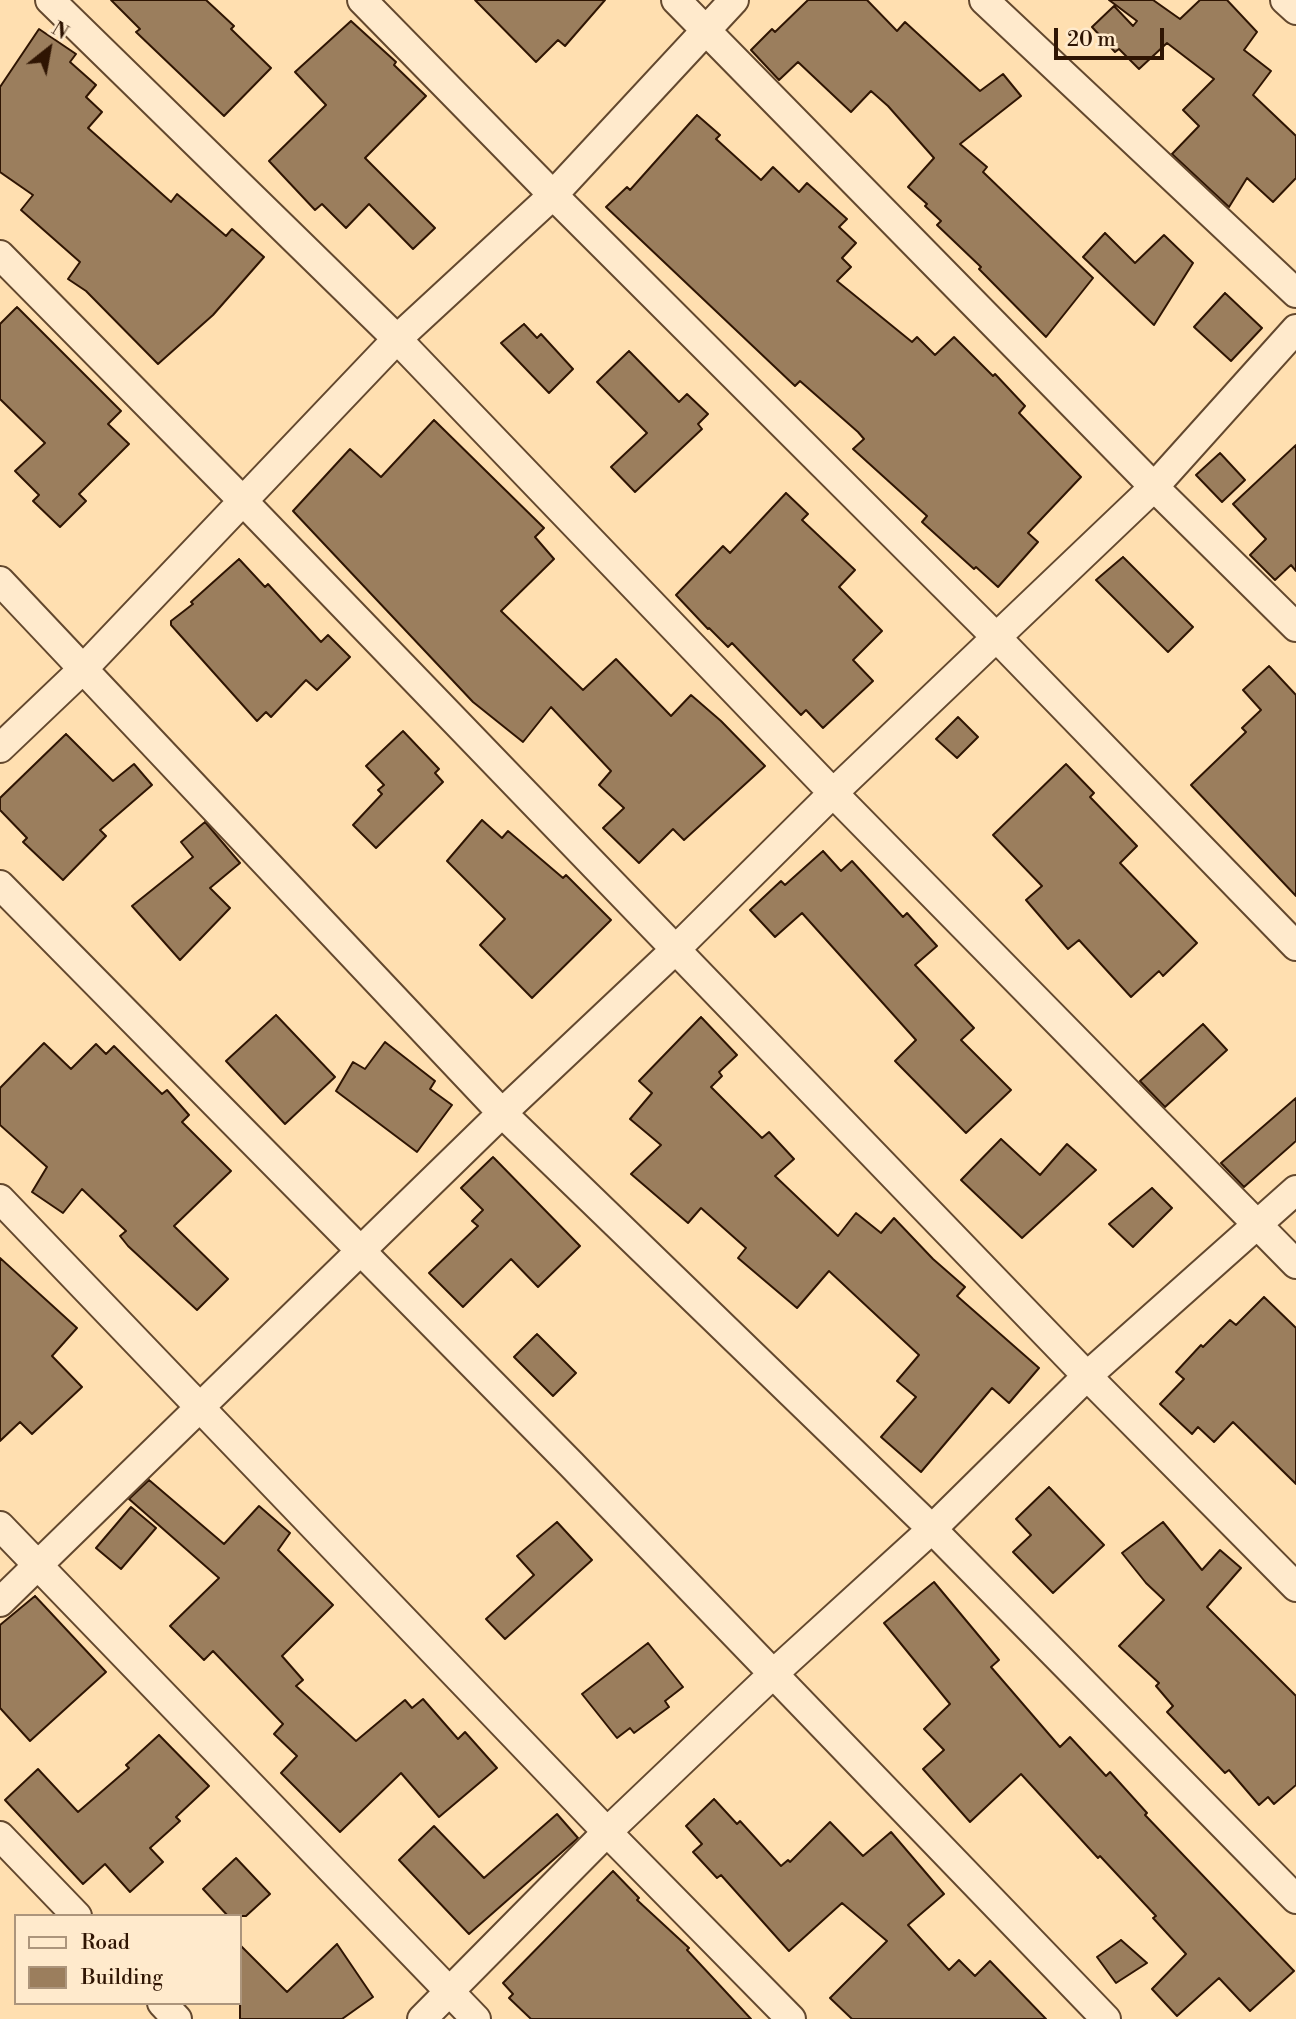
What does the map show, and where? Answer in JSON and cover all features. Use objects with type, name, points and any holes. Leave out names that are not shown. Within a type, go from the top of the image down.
[{"type":"street","points":[[50,0],[397,339],[833,793],[1296,1264]]},
{"type":"street","points":[[362,0],[553,195],[997,638],[1296,946]]},
{"type":"street","points":[[676,0],[1154,487],[1296,627]]},
{"type":"street","points":[[0,748],[83,669],[397,339],[553,195],[734,0]]},
{"type":"street","points":[[984,0],[1296,293]]},
{"type":"street","points":[[1285,0],[1296,10]]},
{"type":"street","points":[[0,255],[242,500],[1087,1376],[1296,1587]]},
{"type":"street","points":[[0,1602],[502,1113],[675,950],[833,793],[1154,487],[1296,329]]},
{"type":"street","points":[[0,581],[502,1113],[932,1529],[1296,1899]]},
{"type":"street","points":[[0,885],[571,1464],[1106,2019]]},
{"type":"street","points":[[422,2019],[607,1832],[773,1674],[932,1529],[1087,1376],[1296,1190]]},
{"type":"street","points":[[0,1199],[607,1832],[791,2019]]},
{"type":"street","points":[[0,1526],[476,2019]]},
{"type":"street","points":[[0,1836],[75,1914]]},
{"type":"street","points":[[164,2005],[177,2019]]},
{"type":"building","points":[[111,0],[206,0],[234,26],[231,29],[271,68],[224,116],[136,32],[140,29]]},
{"type":"building","points":[[475,0],[605,0],[565,46],[558,40],[536,62]]},
{"type":"building","points":[[808,0],[867,0],[897,31],[905,22],[980,91],[1003,74],[1021,96],[960,144],[987,167],[983,172],[1093,278],[1046,337],[979,269],[981,267],[937,225],[941,221],[908,187],[934,158],[888,106],[871,91],[851,112],[798,62],[779,80],[751,50],[772,29],[775,32]]},
{"type":"building","points":[[1109,0],[1153,0],[1180,19],[1200,0],[1227,0],[1257,32],[1244,50],[1271,71],[1253,95],[1296,136],[1296,178],[1273,202],[1247,178],[1229,207],[1172,154],[1199,126],[1183,110],[1214,79],[1167,43],[1139,69],[1119,49],[1115,52],[1092,27],[1114,6],[1133,26],[1137,21]]},
{"type":"building","points":[[351,21],[396,62],[394,65],[426,96],[365,158],[435,228],[413,249],[369,204],[346,228],[322,204],[315,210],[269,161],[326,105],[295,72]]},
{"type":"building","points":[[39,29],[76,54],[70,62],[96,85],[86,97],[102,112],[88,128],[171,202],[177,194],[226,236],[232,229],[264,257],[213,315],[158,364],[86,291],[68,279],[80,262],[21,210],[33,195],[0,172],[0,87]]},
{"type":"building","points":[[697,115],[720,135],[716,139],[761,180],[773,167],[799,192],[807,183],[847,219],[839,227],[856,243],[842,258],[851,267],[837,281],[912,342],[917,337],[935,355],[954,337],[1025,406],[1019,413],[1081,477],[1028,533],[1038,542],[998,587],[922,522],[927,516],[853,449],[864,439],[858,432],[800,381],[795,386],[606,207],[627,187],[630,190]]},
{"type":"building","points":[[1105,233],[1135,263],[1164,235],[1193,263],[1154,325],[1083,257]]},
{"type":"building","points":[[1225,293],[1262,328],[1231,361],[1194,327]]},
{"type":"building","points":[[17,307],[121,411],[108,424],[129,444],[79,494],[86,501],[60,527],[33,501],[39,495],[15,471],[45,443],[0,399],[0,324]]},
{"type":"building","points":[[524,324],[537,338],[541,334],[573,369],[549,393],[501,343]]},
{"type":"building","points":[[629,351],[679,402],[687,394],[708,414],[698,424],[702,429],[635,492],[611,467],[647,433],[597,382]]},
{"type":"building","points":[[434,420],[544,528],[535,537],[554,559],[501,611],[583,690],[616,659],[671,716],[691,695],[765,766],[684,840],[673,829],[639,863],[603,828],[624,808],[599,785],[611,771],[551,707],[523,742],[473,702],[293,511],[350,449],[381,477]]},
{"type":"building","points":[[1296,445],[1296,571],[1291,565],[1275,580],[1250,555],[1266,539],[1233,504]]},
{"type":"building","points":[[1220,453],[1245,480],[1222,502],[1196,475]]},
{"type":"building","points":[[786,493],[808,514],[802,520],[855,570],[839,587],[882,631],[853,660],[873,681],[823,728],[806,710],[801,715],[732,643],[728,647],[676,595],[723,546],[730,553]]},
{"type":"building","points":[[1123,557],[1193,627],[1168,652],[1096,580]]},
{"type":"building","points":[[239,559],[265,587],[268,584],[321,642],[328,635],[350,657],[317,690],[306,680],[271,717],[266,712],[257,721],[171,625],[171,621],[193,604],[191,602]]},
{"type":"building","points":[[1269,666],[1296,695],[1296,896],[1191,785],[1246,732],[1242,728],[1261,710],[1243,690]]},
{"type":"building","points":[[958,717],[978,737],[957,758],[936,739]]},
{"type":"building","points":[[403,731],[439,769],[435,773],[443,782],[376,848],[353,825],[382,794],[378,790],[384,785],[366,766]]},
{"type":"building","points":[[66,734],[113,781],[134,764],[152,785],[100,830],[106,836],[63,880],[23,842],[27,838],[0,810],[0,798]]},
{"type":"building","points":[[1066,764],[1094,793],[1090,797],[1137,846],[1120,863],[1197,943],[1163,976],[1159,971],[1131,997],[1079,940],[1068,949],[1026,900],[1042,886],[993,835]]},
{"type":"building","points":[[482,820],[502,838],[508,831],[563,878],[566,875],[611,920],[532,998],[480,945],[505,919],[447,861]]},
{"type":"building","points":[[205,822],[240,863],[210,888],[230,908],[180,960],[132,906],[193,857],[181,842]]},
{"type":"building","points":[[823,851],[841,871],[852,861],[903,917],[907,913],[937,946],[915,965],[974,1028],[961,1040],[1011,1090],[966,1133],[895,1061],[916,1040],[802,913],[775,937],[750,910],[781,881],[785,885]]},
{"type":"building","points":[[276,1015],[335,1077],[285,1124],[226,1061]]},
{"type":"building","points":[[701,1017],[737,1055],[719,1072],[722,1076],[711,1087],[762,1138],[769,1132],[794,1159],[775,1176],[838,1236],[856,1213],[881,1233],[894,1218],[933,1259],[965,1287],[957,1296],[1039,1368],[1009,1403],[992,1388],[921,1472],[881,1437],[916,1397],[897,1381],[919,1355],[829,1271],[797,1308],[738,1258],[746,1248],[701,1208],[688,1223],[631,1174],[661,1145],[630,1119],[652,1093],[639,1081]]},
{"type":"building","points":[[1203,1024],[1227,1050],[1165,1107],[1140,1081]]},
{"type":"building","points":[[385,1042],[435,1081],[430,1089],[452,1105],[417,1152],[336,1091],[353,1062],[365,1069]]},
{"type":"building","points":[[44,1043],[71,1069],[96,1044],[106,1054],[114,1046],[162,1094],[167,1090],[189,1115],[182,1122],[231,1171],[174,1226],[228,1279],[197,1310],[128,1246],[120,1236],[126,1231],[82,1189],[63,1213],[32,1192],[47,1167],[0,1125],[0,1088]]},
{"type":"building","points":[[1296,1098],[1296,1141],[1244,1187],[1221,1163]]},
{"type":"building","points":[[1001,1139],[1040,1175],[1067,1144],[1096,1170],[1022,1238],[961,1180]]},
{"type":"building","points":[[493,1157],[580,1246],[538,1287],[511,1259],[463,1307],[429,1273],[478,1226],[472,1221],[483,1210],[461,1188]]},
{"type":"building","points":[[1152,1188],[1172,1208],[1133,1247],[1109,1224]]},
{"type":"building","points":[[0,1258],[77,1328],[52,1356],[82,1387],[32,1434],[20,1422],[0,1441]]},
{"type":"building","points":[[1264,1297],[1296,1328],[1296,1484],[1233,1422],[1214,1442],[1198,1427],[1192,1434],[1160,1404],[1184,1379],[1176,1372],[1201,1345],[1203,1347],[1230,1320],[1236,1325]]},
{"type":"building","points":[[537,1334],[576,1373],[553,1396],[514,1357]]},
{"type":"building","points":[[149,1480],[224,1544],[259,1506],[290,1533],[278,1550],[333,1605],[282,1656],[303,1680],[296,1686],[356,1741],[405,1700],[412,1708],[423,1699],[458,1739],[465,1732],[497,1768],[439,1817],[401,1773],[340,1832],[281,1773],[297,1756],[274,1734],[283,1724],[213,1651],[204,1660],[170,1626],[219,1578],[129,1499]]},
{"type":"building","points":[[1049,1487],[1104,1545],[1053,1593],[1013,1552],[1031,1535],[1016,1519]]},
{"type":"building","points":[[131,1507],[156,1528],[121,1569],[96,1548]]},
{"type":"building","points":[[557,1522],[592,1560],[505,1639],[486,1619],[534,1575],[517,1556]]},
{"type":"building","points":[[1163,1522],[1202,1570],[1220,1550],[1241,1568],[1207,1607],[1296,1696],[1296,1785],[1274,1804],[1268,1797],[1259,1805],[1229,1770],[1225,1773],[1167,1712],[1173,1706],[1156,1686],[1159,1683],[1119,1646],[1164,1600],[1122,1553]]},
{"type":"building","points":[[934,1582],[999,1660],[991,1667],[1060,1747],[1070,1737],[1106,1776],[1110,1772],[1147,1813],[1145,1815],[1294,1971],[1250,2011],[1219,1978],[1177,2016],[1152,1989],[1186,1954],[1153,1918],[1156,1916],[1021,1774],[970,1822],[923,1769],[944,1750],[924,1729],[950,1704],[884,1623]]},
{"type":"building","points":[[35,1596],[106,1672],[30,1741],[0,1708],[0,1625]]},
{"type":"building","points":[[648,1643],[683,1687],[665,1701],[669,1707],[634,1733],[630,1728],[617,1738],[582,1694]]},
{"type":"building","points":[[159,1735],[209,1786],[176,1817],[180,1821],[150,1848],[163,1862],[130,1892],[105,1864],[83,1884],[5,1800],[38,1769],[78,1812],[129,1768],[126,1765]]},
{"type":"building","points":[[714,1799],[737,1824],[740,1821],[781,1866],[788,1860],[790,1862],[830,1822],[863,1856],[891,1832],[944,1894],[908,1925],[949,1970],[959,1960],[975,1976],[990,1961],[1046,2019],[852,2019],[830,1998],[887,1941],[842,1903],[789,1951],[721,1875],[717,1878],[693,1852],[702,1844],[686,1826]]},
{"type":"building","points":[[557,1814],[578,1838],[469,1934],[399,1860],[434,1826],[484,1878]]},
{"type":"building","points":[[236,1858],[270,1894],[246,1916],[242,1916],[226,1914],[203,1889]]},
{"type":"building","points":[[613,1871],[639,1898],[637,1900],[689,1948],[687,1950],[751,2019],[531,2019],[509,1998],[513,1994],[503,1983]]},
{"type":"building","points":[[1121,1940],[1147,1963],[1116,1983],[1097,1957]]},
{"type":"building","points":[[337,1944],[373,1997],[342,2019],[240,2019],[242,1947],[287,1992]]}]
